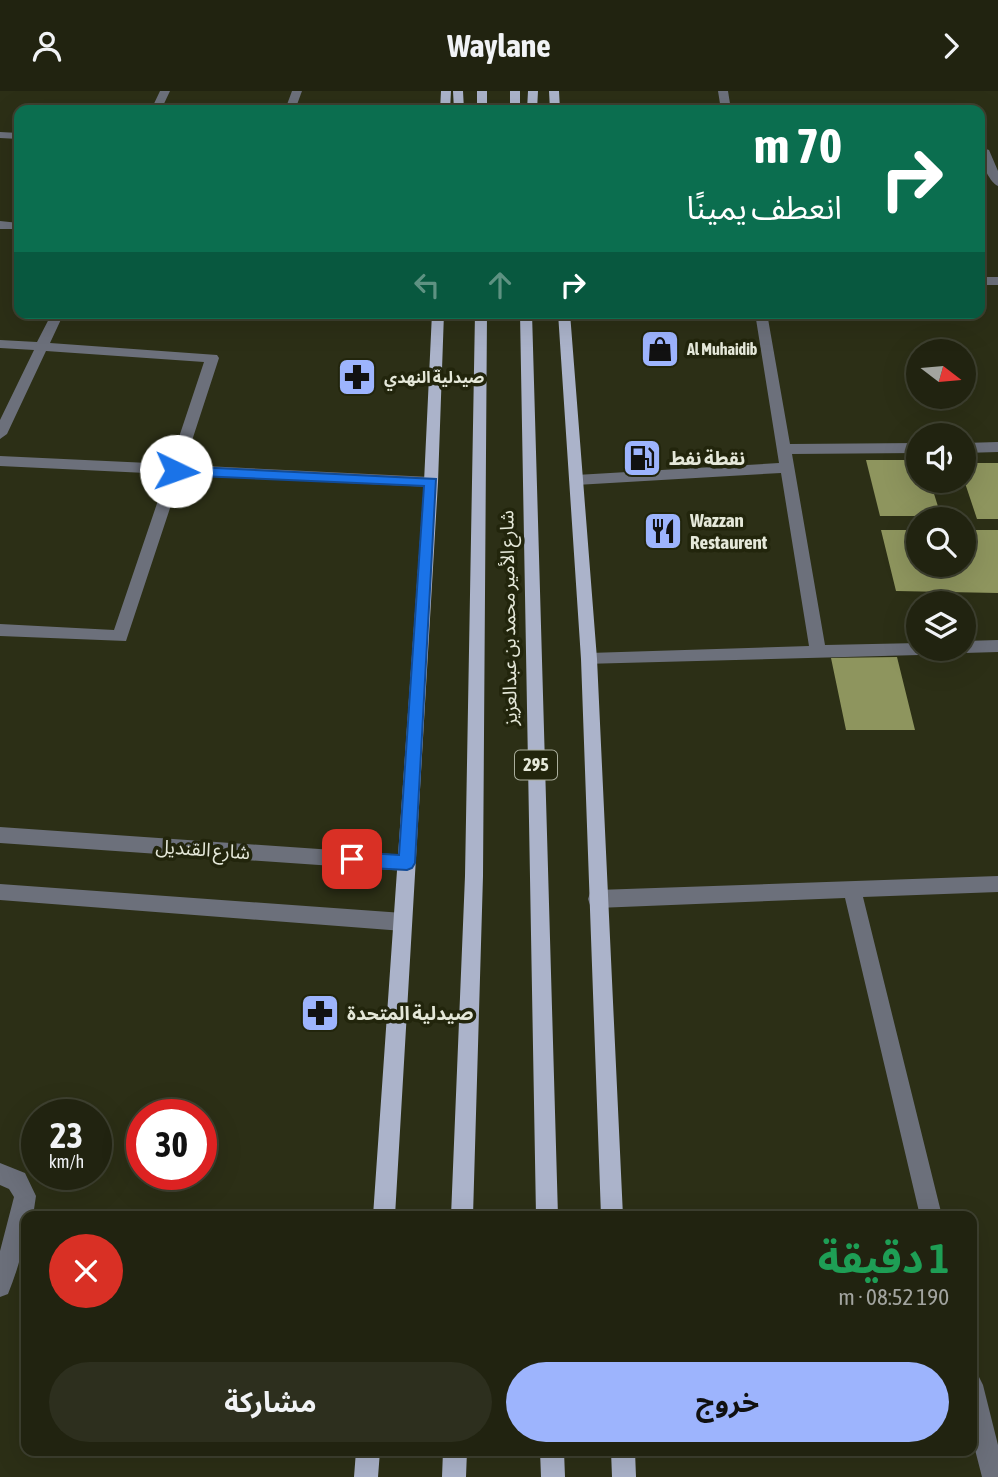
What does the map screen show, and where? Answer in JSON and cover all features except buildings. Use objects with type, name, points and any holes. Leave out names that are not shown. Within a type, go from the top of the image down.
[{"type":"main road","points":[[384,1211],[431,482],[438,319]]},
{"type":"main road","name":"شارع الأمير محمد بن عبدالعزيز","points":[[462,1211],[474,877],[481,319]]},
{"type":"main road","name":"شارع الأمير محمد بن عبدالعزيز","points":[[526,319],[547,1211]]},
{"type":"main road","points":[[564,319],[589,659],[612,1211]]},
{"type":"main road","points":[[366,1477],[368,1456]]},
{"type":"main road","points":[[454,1477],[455,1456]]},
{"type":"main road","points":[[552,1456],[553,1477]]},
{"type":"main road","points":[[623,1456],[624,1477]]},
{"type":"street","points":[[985,156],[998,183]]},
{"type":"street","points":[[0,434],[55,319]]},
{"type":"street","points":[[762,319],[818,653]]},
{"type":"street","points":[[0,344],[212,358],[120,637],[0,630]]},
{"type":"street","points":[[976,448],[998,447]]},
{"type":"street","points":[[784,449],[906,448]]},
{"type":"street","points":[[0,461],[431,482]]},
{"type":"street","points":[[576,480],[787,468]]},
{"type":"street","points":[[976,647],[998,646]]},
{"type":"street","points":[[589,659],[906,650]]},
{"type":"street","name":"شارع القنديل","points":[[0,835],[407,863]]},
{"type":"street","points":[[597,899],[998,884]]},
{"type":"street","points":[[852,890],[930,1211]]},
{"type":"street","points":[[0,892],[403,922]]},
{"type":"street","points":[[0,1174],[17,1181],[25,1196],[22,1211]]},
{"type":"street","points":[[0,1286],[21,1220]]},
{"type":"street","points":[[977,1410],[993,1477]]},
{"type":"place","name":"Al Muhaidib","points":[[660,349]]},
{"type":"place","name":"صيدلية النهدي","points":[[357,377]]},
{"type":"place","name":"نقطة نفط","points":[[642,458]]},
{"type":"place","name":"Wazzan Restaurent","points":[[663,531]]},
{"type":"place","name":"صيدلية المتحدة","points":[[320,1013]]},
{"type":"route","points":[[176,471],[431,482],[407,863],[352,859]]}]
